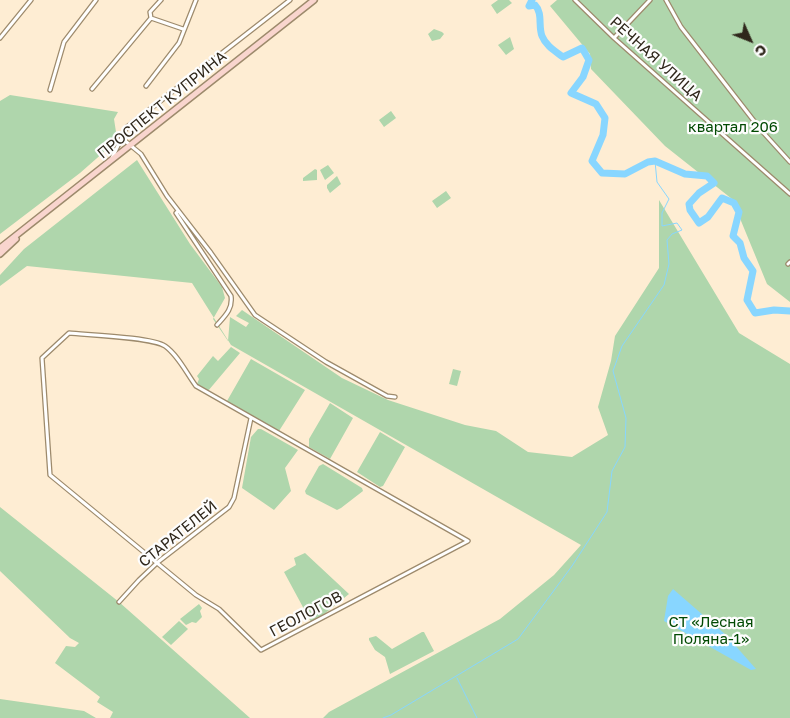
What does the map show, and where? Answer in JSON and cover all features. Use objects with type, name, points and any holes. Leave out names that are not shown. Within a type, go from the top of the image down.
[{"type":"main road","name":"ПРОСПЕКТ КУПРИНА","points":[[0,248],[314,0]]},
{"type":"main road","name":"ПРОСПЕКТ КУПРИНА","points":[[0,254],[25,229]]},
{"type":"street","points":[[0,38],[31,0]]},
{"type":"street","points":[[50,90],[64,42],[96,0]]},
{"type":"street","points":[[92,89],[151,18],[150,12],[160,0]]},
{"type":"street","points":[[146,86],[179,43],[196,0]]},
{"type":"street","points":[[110,162],[127,127],[290,0]]},
{"type":"street","name":"РЕЧНАЯ УЛИЦА","points":[[576,0],[614,38],[790,194]]},
{"type":"street","points":[[614,38],[650,0]]},
{"type":"street","points":[[666,0],[680,27],[760,130],[790,162]]},
{"type":"street","points":[[151,18],[183,29]]},
{"type":"street","points":[[123,135],[124,140],[141,154],[158,183],[255,315],[326,362],[387,396],[395,397]]},
{"type":"street","points":[[178,211],[176,213],[231,296],[231,309],[217,325]]},
{"type":"street","name":"ГЕОЛОГОВ","points":[[69,333],[158,343],[165,346],[172,353],[196,386],[251,418],[468,541],[261,650],[219,609],[196,595],[50,475],[42,358],[69,333]]},
{"type":"street","name":"СТАРАТЕЛЕЙ","points":[[119,602],[158,562],[230,506],[234,498],[251,418]]},
{"type":"green space","points":[[498,0],[509,0],[512,3],[497,14],[491,5]]},
{"type":"green space","name":"квартал 206","points":[[557,0],[790,0],[790,302],[767,284],[732,199],[665,146],[591,69],[590,54],[550,6]]},
{"type":"green space","points":[[434,29],[444,34],[440,39],[432,41],[428,34]]},
{"type":"green space","points":[[510,37],[514,49],[506,55],[498,45]]},
{"type":"green space","points":[[10,95],[118,112],[114,119],[116,132],[113,144],[80,173],[0,234],[0,101]]},
{"type":"green space","points":[[391,111],[396,118],[384,127],[379,120]]},
{"type":"green space","points":[[137,160],[190,244],[222,287],[225,298],[214,318],[192,283],[27,266],[0,286],[0,275],[24,249]]},
{"type":"green space","points":[[328,165],[334,173],[325,180],[320,170]]},
{"type":"green space","points":[[315,169],[317,170],[317,180],[303,181],[303,178]]},
{"type":"green space","points":[[337,176],[341,184],[330,193],[327,185]]},
{"type":"green space","points":[[446,191],[451,198],[437,208],[432,201]]},
{"type":"green space","name":"СТ «Лесная Поляна-1»","points":[[659,200],[739,333],[790,364],[790,718],[323,718],[329,712],[500,619],[554,575],[581,545],[231,345],[228,340],[230,317],[246,327],[249,323],[236,316],[242,310],[342,378],[388,400],[465,425],[496,431],[528,452],[572,457],[608,435],[598,407],[611,361],[615,336],[659,268]]},
{"type":"green space","points":[[213,319],[228,340],[228,341]]},
{"type":"green space","points":[[231,347],[240,353],[208,391],[197,384],[199,379],[197,376],[213,356],[218,361]]},
{"type":"green space","points":[[251,359],[305,390],[279,431],[227,401]]},
{"type":"green space","points":[[453,369],[461,371],[457,386],[449,384]]},
{"type":"green space","points":[[330,403],[353,418],[330,459],[309,447],[309,439]]},
{"type":"green space","points":[[258,429],[298,450],[285,468],[291,491],[274,510],[242,488],[251,437]]},
{"type":"green space","points":[[380,432],[405,447],[383,486],[380,487],[357,472]]},
{"type":"green space","points":[[323,464],[362,488],[363,491],[337,510],[306,494],[305,491],[319,466]]},
{"type":"green space","points":[[0,507],[119,602],[250,718],[110,718],[113,712],[97,702],[100,697],[55,663],[66,646],[75,647],[79,643],[70,638],[0,571]]},
{"type":"green space","points":[[305,553],[349,594],[311,622],[284,572],[296,565],[294,558]]},
{"type":"green space","points":[[199,604],[202,608],[200,611],[202,617],[196,623],[192,622],[186,625],[180,619]]},
{"type":"green space","points":[[179,621],[188,629],[171,645],[162,637]]},
{"type":"green space","points":[[424,632],[434,651],[390,674],[385,657],[375,650],[369,640],[369,638],[376,636],[392,649]]},
{"type":"green space","points":[[0,699],[84,711],[96,718],[0,718]]},
{"type":"water","points":[[673,589],[726,635],[756,669],[751,670],[664,621],[668,596]]},
{"type":"waterway","points":[[532,0],[529,6],[535,5],[539,12],[542,36],[548,45],[563,57],[582,48],[589,60],[583,77],[571,93],[596,104],[605,118],[603,135],[592,161],[602,173],[625,174],[648,162],[655,161],[685,174],[707,176],[714,183],[699,193],[689,204],[690,210],[699,223],[708,217],[722,198],[734,203],[739,212],[733,236],[740,243],[744,258],[753,271],[747,300],[755,313],[774,310],[790,311]]},
{"type":"waterway","points":[[383,718],[518,639],[572,566],[607,512],[612,471],[625,447],[626,418],[613,371],[622,346],[664,285],[669,264],[667,240],[672,234],[682,230],[677,223],[662,226],[662,213],[669,199],[657,182],[655,161]]},
{"type":"waterway","points":[[457,678],[477,718]]}]
